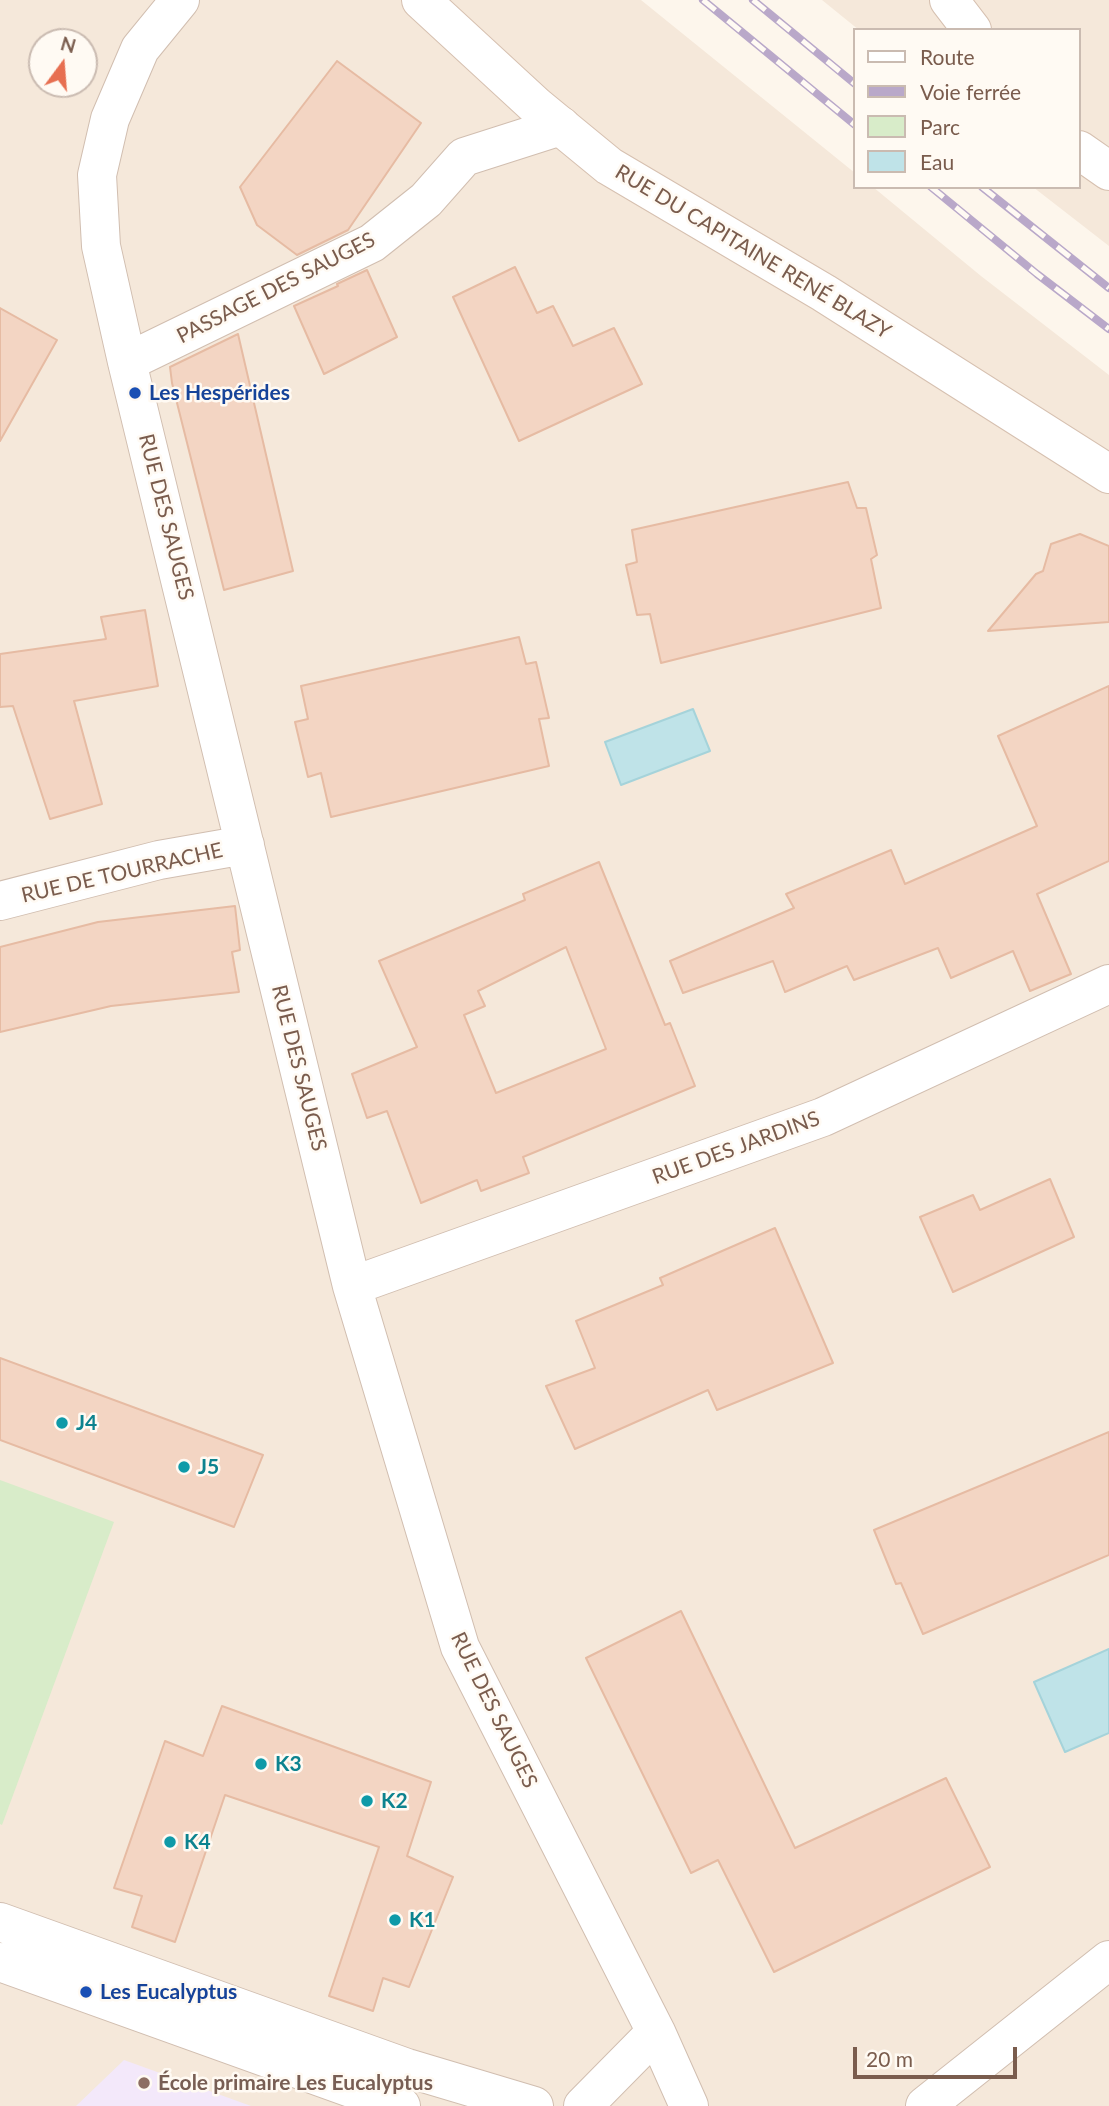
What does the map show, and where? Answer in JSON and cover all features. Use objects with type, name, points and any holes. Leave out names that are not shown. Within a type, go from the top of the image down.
[{"type":"street","name":"RUE DES SAUGES","points":[[180,0],[140,49],[110,119],[97,175],[101,246],[127,362],[352,1286],[460,1647],[656,2032],[689,2106]]},
{"type":"street","name":"RUE DU CAPITAINE RENÉ BLAZY","points":[[421,0],[609,166],[824,293],[1109,474]]},
{"type":"street","points":[[949,0],[970,28]]},
{"type":"street","name":"PASSAGE DES SAUGES","points":[[127,362],[373,243],[426,200],[464,157],[561,126]]},
{"type":"street","points":[[1081,151],[1109,171]]},
{"type":"street","name":"RUE DE TOURRACHE","points":[[0,901],[159,860],[245,845]]},
{"type":"street","name":"RUE DES JARDINS","points":[[352,1286],[823,1117],[1109,984]]},
{"type":"street","points":[[0,1922],[407,2068],[534,2106]]},
{"type":"street","points":[[925,2106],[1109,1960]]},
{"type":"street","points":[[0,1962],[401,2106]]},
{"type":"street","points":[[583,2106],[656,2032]]},
{"type":"shaded area","points":[[0,0],[641,0],[853,171],[853,189],[875,189],[981,276],[1109,375],[1109,2106],[0,2106]]},
{"type":"shaded area","points":[[822,0],[1109,0],[1109,246],[1036,189],[1081,189],[1081,28],[857,28]]},
{"type":"shaded area","name":"École primaire Les Eucalyptus","points":[[124,2060],[251,2106],[76,2106]]},
{"type":"green space","points":[[0,1480],[114,1522],[2,1825],[0,1824]]},
{"type":"water","points":[[693,709],[710,751],[621,785],[605,742]]},
{"type":"water","points":[[1109,1649],[1109,1733],[1065,1752],[1034,1682]]},
{"type":"building","points":[[337,61],[421,123],[348,230],[297,255],[257,225],[240,187]]},
{"type":"building","points":[[515,267],[537,313],[553,306],[573,346],[614,328],[642,384],[519,441],[453,297]]},
{"type":"building","points":[[367,270],[397,337],[324,374],[294,306]]},
{"type":"building","points":[[0,308],[57,340],[0,441]]},
{"type":"building","points":[[238,334],[293,571],[224,590],[170,367]]},
{"type":"building","points":[[848,482],[857,508],[866,508],[877,555],[871,559],[881,608],[661,663],[650,614],[637,615],[626,565],[637,562],[632,530]]},
{"type":"building","points":[[1080,534],[1109,546],[1109,622],[988,631],[1036,574],[1043,571],[1051,544]]},
{"type":"building","points":[[145,610],[158,686],[74,701],[102,804],[50,819],[13,706],[0,707],[0,654],[106,639],[101,617]]},
{"type":"building","points":[[519,637],[526,664],[536,662],[549,718],[539,719],[549,766],[331,817],[321,773],[308,777],[295,722],[308,719],[301,686]]},
{"type":"building","points":[[1109,686],[1109,861],[1037,894],[1071,974],[1030,991],[1013,951],[951,978],[938,948],[854,980],[847,966],[785,992],[773,961],[683,993],[670,961],[794,908],[786,894],[891,850],[905,884],[1037,826],[998,736]]},
{"type":"building","points":[[599,862],[665,1025],[670,1023],[695,1086],[523,1157],[529,1173],[481,1191],[477,1180],[421,1203],[387,1111],[367,1118],[352,1074],[417,1047],[379,961],[525,900],[523,894]],"holes":[[[566,947],[606,1049],[496,1093],[464,1015],[485,1006],[478,991]]]},
{"type":"building","points":[[235,906],[240,950],[232,952],[239,992],[111,1006],[0,1032],[0,947],[98,922]]},
{"type":"building","points":[[1050,1179],[1074,1237],[953,1292],[920,1217],[973,1195],[980,1210]]},
{"type":"building","points":[[775,1228],[833,1363],[717,1410],[708,1390],[575,1449],[546,1386],[595,1368],[576,1321],[663,1285],[660,1278]]},
{"type":"building","points":[[0,1358],[263,1455],[234,1527],[0,1440]]},
{"type":"building","points":[[1109,1432],[1109,1555],[923,1634],[901,1583],[896,1584],[874,1530]]},
{"type":"building","points":[[681,1611],[795,1848],[946,1778],[990,1867],[774,1972],[718,1860],[691,1873],[586,1658]]},
{"type":"building","points":[[222,1706],[431,1782],[407,1856],[453,1877],[409,1987],[383,1978],[373,2011],[329,1996],[379,1847],[225,1795],[175,1942],[132,1927],[142,1896],[114,1888],[165,1741],[203,1756]]},
{"type":"railway","points":[[703,0],[853,123]]},
{"type":"railway","points":[[753,0],[853,82]]},
{"type":"railway","points":[[933,189],[1109,329]]},
{"type":"railway","points":[[985,189],[1109,288]]},
{"type":"place","name":"Les Hespérides","points":[[135,393]]},
{"type":"place","name":"J4","points":[[62,1423]]},
{"type":"place","name":"J5","points":[[184,1467]]},
{"type":"place","name":"K3","points":[[261,1764]]},
{"type":"place","name":"K2","points":[[367,1801]]},
{"type":"place","name":"K4","points":[[170,1842]]},
{"type":"place","name":"K1","points":[[395,1920]]},
{"type":"place","name":"Les Eucalyptus","points":[[86,1992]]},
{"type":"place","name":"École primaire Les Eucalyptus","points":[[144,2083]]}]
